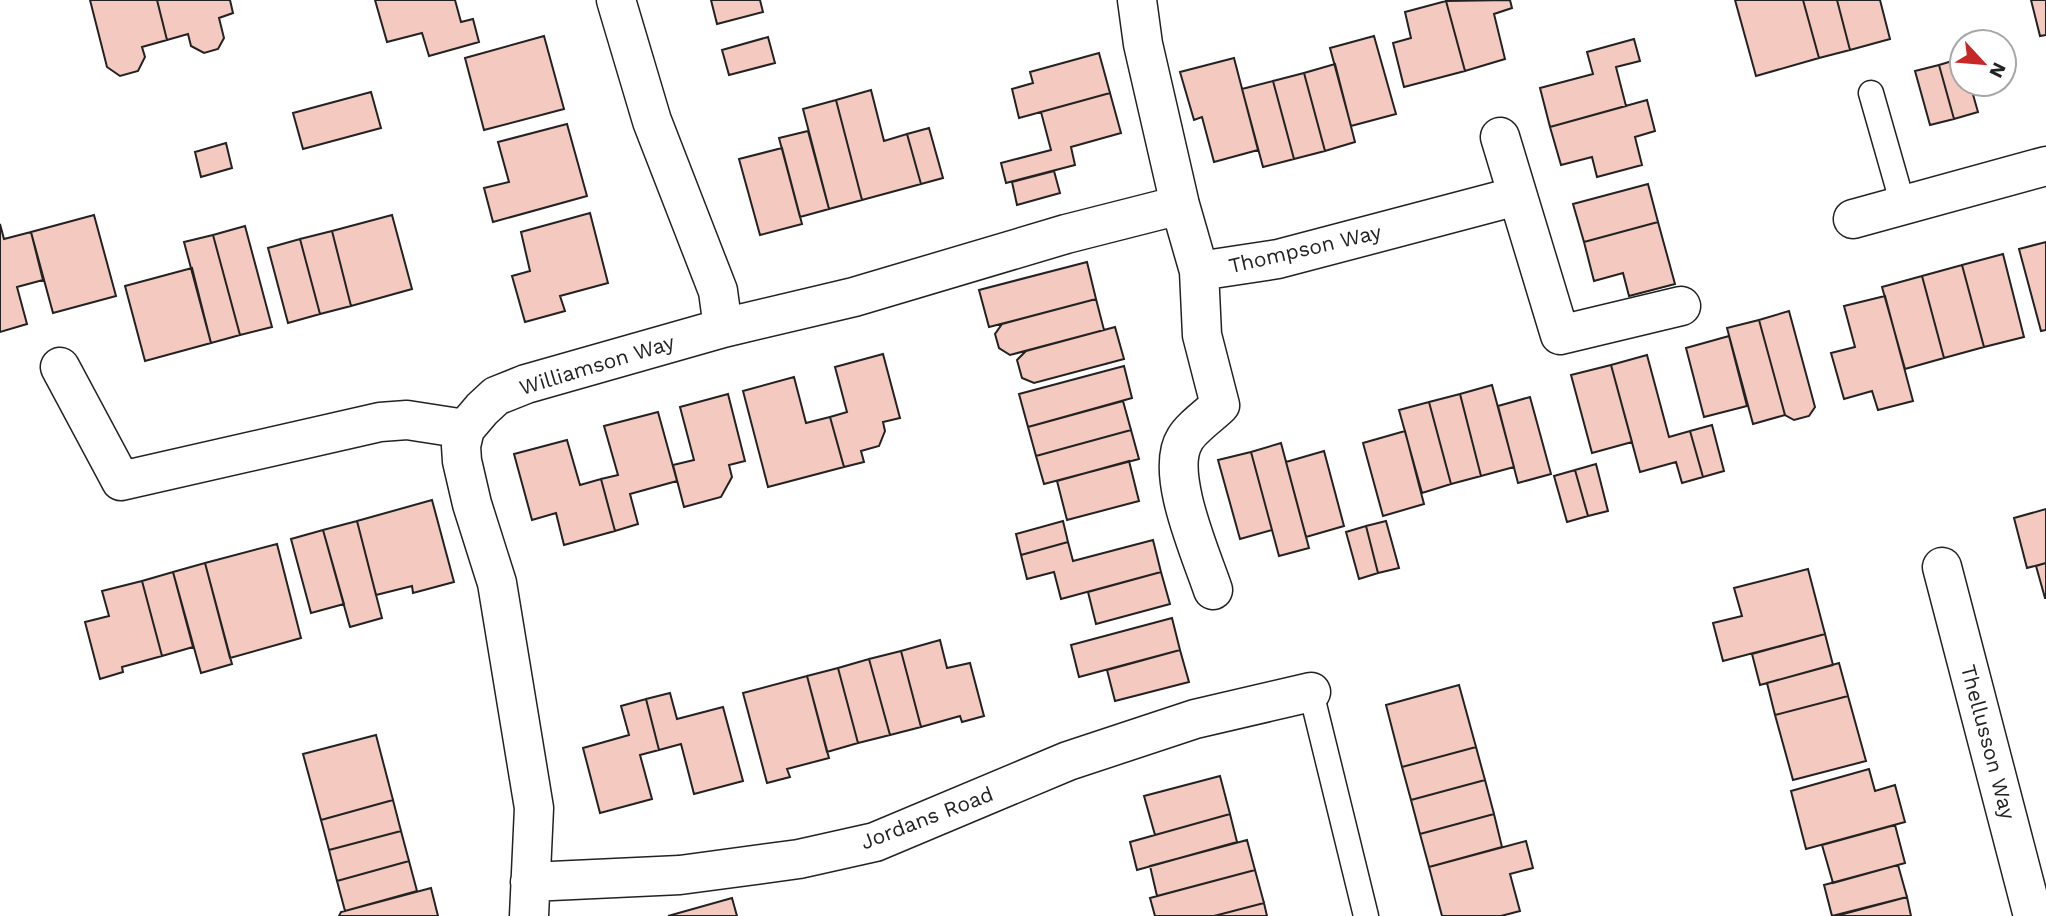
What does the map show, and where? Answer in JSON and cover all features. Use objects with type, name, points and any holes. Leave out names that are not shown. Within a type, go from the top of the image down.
[{"type":"street","points":[[616,0],[652,121],[718,291],[723,328]]},
{"type":"street","name":"Thompson Way","points":[[1137,0],[1143,44],[1180,205],[1199,271],[1278,259],[1517,196]]},
{"type":"street","points":[[1500,136],[1560,335],[1681,306]]},
{"type":"street","points":[[1853,219],[2046,166]]},
{"type":"street","name":"Williamson Way","points":[[464,429],[496,396],[526,384],[723,328],[854,297],[1066,234],[1180,205]]},
{"type":"street","points":[[1199,271],[1202,335],[1220,405],[1185,439],[1177,465],[1180,488],[1213,590]]},
{"type":"street","points":[[60,366],[121,481],[380,422],[407,420],[464,429],[462,461],[497,583],[534,808],[529,899]]},
{"type":"street","name":"Thellusson Way","points":[[1942,567],[2033,916]]},
{"type":"street","name":"Jordans Road","points":[[529,899],[799,859],[875,842],[1068,761],[1195,719],[1311,692]]},
{"type":"lane","points":[[1871,93],[1903,205]]},
{"type":"lane","points":[[1311,692],[1366,916]]},
{"type":"building","points":[[90,0],[157,0],[167,40],[142,47],[145,57],[138,71],[120,76],[107,67]]},
{"type":"building","points":[[157,0],[230,0],[233,13],[219,18],[224,38],[218,49],[204,53],[191,46],[188,34],[167,40]]},
{"type":"building","points":[[375,0],[455,0],[461,22],[473,19],[479,42],[429,56],[422,33],[387,42]]},
{"type":"building","points":[[711,0],[760,0],[763,12],[717,24]]},
{"type":"building","points":[[1510,0],[1512,8],[1494,14],[1505,59],[1465,71],[1446,1]]},
{"type":"building","points":[[1735,0],[1803,0],[1819,58],[1756,76]]},
{"type":"building","points":[[1803,0],[1837,0],[1850,50],[1819,58]]},
{"type":"building","points":[[1837,0],[1880,0],[1890,39],[1850,50]]},
{"type":"building","points":[[2031,0],[2046,0],[2046,35],[2040,36]]},
{"type":"building","points":[[1446,1],[1465,71],[1404,87],[1393,43],[1411,38],[1405,12]]},
{"type":"building","points":[[544,36],[564,109],[484,130],[465,58]]},
{"type":"building","points":[[1374,36],[1396,114],[1351,126],[1330,48]]},
{"type":"building","points":[[768,37],[775,63],[729,75],[722,50]]},
{"type":"building","points":[[1634,39],[1640,61],[1616,67],[1626,106],[1550,127],[1540,88],[1593,74],[1587,52]]},
{"type":"building","points":[[1099,53],[1110,93],[1019,118],[1012,89],[1033,83],[1030,72]]},
{"type":"building","points":[[1234,58],[1258,150],[1214,162],[1202,117],[1194,120],[1180,72]]},
{"type":"building","points":[[1948,62],[1948,97],[1939,65]]},
{"type":"building","points":[[1335,64],[1355,142],[1325,151],[1304,73]]},
{"type":"building","points":[[1939,65],[1954,119],[1930,125],[1915,71]]},
{"type":"building","points":[[1304,73],[1325,151],[1294,159],[1273,81]]},
{"type":"building","points":[[1273,81],[1294,159],[1263,167],[1242,89]]},
{"type":"building","points":[[871,90],[884,141],[907,134],[921,184],[862,200],[836,100]]},
{"type":"building","points":[[371,92],[381,128],[303,149],[293,113]]},
{"type":"building","points":[[1110,93],[1121,133],[1071,147],[1075,165],[1006,183],[1001,163],[1051,150],[1041,112]]},
{"type":"building","points":[[1948,98],[1974,98],[1978,112],[1954,119]]},
{"type":"building","points":[[836,100],[862,200],[829,209],[803,109]]},
{"type":"building","points":[[1647,100],[1655,131],[1635,137],[1642,165],[1597,177],[1592,157],[1561,165],[1550,127]]},
{"type":"building","points":[[567,124],[587,196],[493,222],[484,188],[509,182],[498,142]]},
{"type":"building","points":[[929,128],[943,178],[921,184],[907,134]]},
{"type":"building","points":[[808,131],[829,209],[800,217],[779,138]]},
{"type":"building","points":[[226,143],[232,168],[201,177],[195,152]]},
{"type":"building","points":[[782,148],[802,224],[760,235],[739,159]]},
{"type":"building","points":[[1054,171],[1060,193],[1017,205],[1012,182]]},
{"type":"building","points":[[1648,184],[1658,222],[1584,242],[1573,204]]},
{"type":"building","points":[[590,213],[608,283],[560,296],[565,311],[525,322],[512,276],[530,271],[521,232]]},
{"type":"building","points":[[94,215],[116,296],[53,313],[31,232]]},
{"type":"building","points":[[392,215],[412,289],[351,306],[332,231]]},
{"type":"building","points":[[1658,222],[1675,284],[1629,296],[1623,273],[1594,281],[1584,242]]},
{"type":"building","points":[[0,224],[4,239],[31,232],[43,280],[17,287],[27,324],[0,332]]},
{"type":"building","points":[[245,226],[272,327],[240,335],[213,235]]},
{"type":"building","points":[[332,231],[351,306],[320,314],[300,239]]},
{"type":"building","points":[[213,235],[240,335],[211,343],[184,242]]},
{"type":"building","points":[[300,239],[320,314],[288,323],[268,248]]},
{"type":"building","points":[[2046,242],[2046,330],[2041,331],[2019,249]]},
{"type":"building","points":[[2003,254],[2024,337],[1984,347],[1962,265]]},
{"type":"building","points":[[1087,262],[1096,299],[989,327],[979,290]]},
{"type":"building","points":[[1962,265],[1984,347],[1944,358],[1922,276]]},
{"type":"building","points":[[192,268],[211,343],[145,361],[125,286]]},
{"type":"building","points":[[1922,276],[1944,358],[1905,369],[1882,287]]},
{"type":"building","points":[[1885,296],[1913,401],[1878,410],[1872,391],[1844,399],[1831,353],[1855,347],[1844,306]]},
{"type":"building","points":[[1096,299],[1104,330],[1010,355],[999,348],[995,334],[1002,324]]},
{"type":"building","points":[[1789,311],[1815,407],[1809,416],[1794,420],[1785,415],[1759,320]]},
{"type":"building","points":[[1759,320],[1785,415],[1753,424],[1727,328]]},
{"type":"building","points":[[1115,327],[1124,359],[1034,383],[1022,378],[1017,360],[1026,351]]},
{"type":"building","points":[[1729,336],[1747,406],[1704,417],[1686,348]]},
{"type":"building","points":[[883,354],[900,418],[883,422],[885,431],[879,446],[861,451],[864,462],[844,467],[830,417],[847,412],[835,367]]},
{"type":"building","points":[[1647,355],[1669,437],[1690,431],[1703,477],[1682,483],[1676,462],[1640,472],[1611,365]]},
{"type":"building","points":[[1611,365],[1632,442],[1592,453],[1571,375]]},
{"type":"building","points":[[1124,366],[1132,398],[1028,427],[1019,394]]},
{"type":"building","points":[[794,377],[806,423],[830,417],[844,467],[768,487],[743,391]]},
{"type":"building","points":[[1492,385],[1514,467],[1481,476],[1460,394]]},
{"type":"building","points":[[728,394],[745,461],[729,465],[732,477],[721,497],[684,507],[673,465],[694,460],[680,407]]},
{"type":"building","points":[[1460,394],[1481,476],[1451,484],[1429,402]]},
{"type":"building","points":[[1530,397],[1551,474],[1518,483],[1498,406]]},
{"type":"building","points":[[1123,401],[1131,430],[1036,456],[1028,427]]},
{"type":"building","points":[[1429,402],[1451,484],[1422,493],[1399,410]]},
{"type":"building","points":[[658,412],[677,481],[630,494],[638,524],[615,531],[601,479],[618,475],[604,426]]},
{"type":"building","points":[[1712,425],[1724,471],[1703,477],[1690,431]]},
{"type":"building","points":[[1131,430],[1139,459],[1044,484],[1036,456]]},
{"type":"building","points":[[1405,431],[1424,504],[1383,516],[1363,443]]},
{"type":"building","points":[[567,440],[580,485],[601,479],[615,531],[564,545],[556,513],[532,520],[514,454]]},
{"type":"building","points":[[1281,443],[1309,548],[1279,556],[1251,452]]},
{"type":"building","points":[[1324,451],[1344,526],[1306,537],[1286,462]]},
{"type":"building","points":[[1251,452],[1272,530],[1240,539],[1218,460]]},
{"type":"building","points":[[1129,461],[1139,501],[1067,520],[1057,481]]},
{"type":"building","points":[[1596,464],[1608,511],[1588,516],[1575,470]]},
{"type":"building","points":[[1575,470],[1588,516],[1567,522],[1554,476]]},
{"type":"building","points":[[432,500],[454,582],[413,593],[412,586],[376,595],[357,521]]},
{"type":"building","points":[[2046,509],[2046,563],[2027,568],[2014,518]]},
{"type":"building","points":[[357,521],[382,618],[350,627],[323,530]]},
{"type":"building","points":[[1063,521],[1068,542],[1021,555],[1016,534]]},
{"type":"building","points":[[1386,521],[1399,568],[1378,573],[1366,526]]},
{"type":"building","points":[[1366,526],[1378,573],[1359,579],[1346,532]]},
{"type":"building","points":[[323,530],[344,604],[311,613],[291,539]]},
{"type":"building","points":[[1153,540],[1161,572],[1061,599],[1054,572],[1027,579],[1021,555],[1068,542],[1073,561]]},
{"type":"building","points":[[277,544],[301,638],[230,658],[205,563]]},
{"type":"building","points":[[205,563],[232,664],[201,673],[173,572]]},
{"type":"building","points":[[2046,563],[2046,598],[2045,598],[2036,566]]},
{"type":"building","points":[[1808,569],[1825,634],[1723,661],[1713,623],[1742,616],[1734,588]]},
{"type":"building","points":[[173,572],[193,647],[162,656],[142,581]]},
{"type":"building","points":[[1161,572],[1170,604],[1096,624],[1088,592]]},
{"type":"building","points":[[142,581],[162,656],[122,667],[123,672],[100,679],[85,622],[109,616],[102,591]]},
{"type":"building","points":[[1172,618],[1180,650],[1079,677],[1071,645]]},
{"type":"building","points":[[1825,634],[1833,665],[1760,685],[1752,654]]},
{"type":"building","points":[[940,640],[947,668],[970,663],[984,716],[962,722],[960,716],[921,727],[901,651]]},
{"type":"building","points":[[1180,650],[1189,682],[1115,701],[1107,670]]},
{"type":"building","points":[[901,651],[921,727],[890,735],[869,659]]},
{"type":"building","points":[[869,659],[890,735],[858,743],[838,668]]},
{"type":"building","points":[[1839,663],[1848,696],[1775,715],[1767,683]]},
{"type":"building","points":[[838,668],[858,743],[827,752],[807,676]]},
{"type":"building","points":[[807,676],[829,758],[787,769],[790,777],[767,783],[743,693]]},
{"type":"building","points":[[1459,685],[1476,747],[1402,767],[1386,705]]},
{"type":"building","points":[[670,693],[677,719],[723,707],[743,781],[694,794],[681,744],[659,750],[646,699]]},
{"type":"building","points":[[1848,696],[1866,761],[1793,780],[1775,715]]},
{"type":"building","points":[[646,699],[659,750],[640,755],[652,799],[600,813],[583,748],[629,735],[621,706]]},
{"type":"building","points":[[376,735],[393,800],[321,820],[303,754]]},
{"type":"building","points":[[1476,747],[1485,780],[1411,800],[1402,767]]},
{"type":"building","points":[[1869,769],[1875,791],[1895,785],[1905,822],[1806,849],[1791,791]]},
{"type":"building","points":[[1220,776],[1230,814],[1155,835],[1144,796]]},
{"type":"building","points":[[1485,780],[1494,814],[1420,834],[1411,800]]},
{"type":"building","points":[[393,800],[401,831],[329,850],[321,820]]},
{"type":"building","points":[[1230,814],[1237,842],[1137,870],[1130,842]]},
{"type":"building","points":[[1494,814],[1502,847],[1429,867],[1420,834]]},
{"type":"building","points":[[1895,825],[1905,863],[1833,883],[1822,845]]},
{"type":"building","points":[[401,831],[409,861],[337,881],[329,850]]},
{"type":"building","points":[[1247,840],[1255,870],[1157,896],[1150,866]]},
{"type":"building","points":[[1526,841],[1533,868],[1510,874],[1520,911],[1501,916],[1442,916],[1429,867]]},
{"type":"building","points":[[409,861],[417,891],[345,911],[337,881]]},
{"type":"building","points":[[1898,865],[1907,897],[1832,916],[1824,885]]},
{"type":"building","points":[[1255,870],[1264,903],[1214,916],[1155,916],[1150,898]]},
{"type":"building","points":[[431,888],[438,916],[339,916],[341,912]]},
{"type":"building","points":[[1907,897],[1911,916],[1836,916]]},
{"type":"building","points":[[732,898],[737,916],[668,916]]},
{"type":"building","points":[[1264,903],[1267,916],[1214,916]]}]
